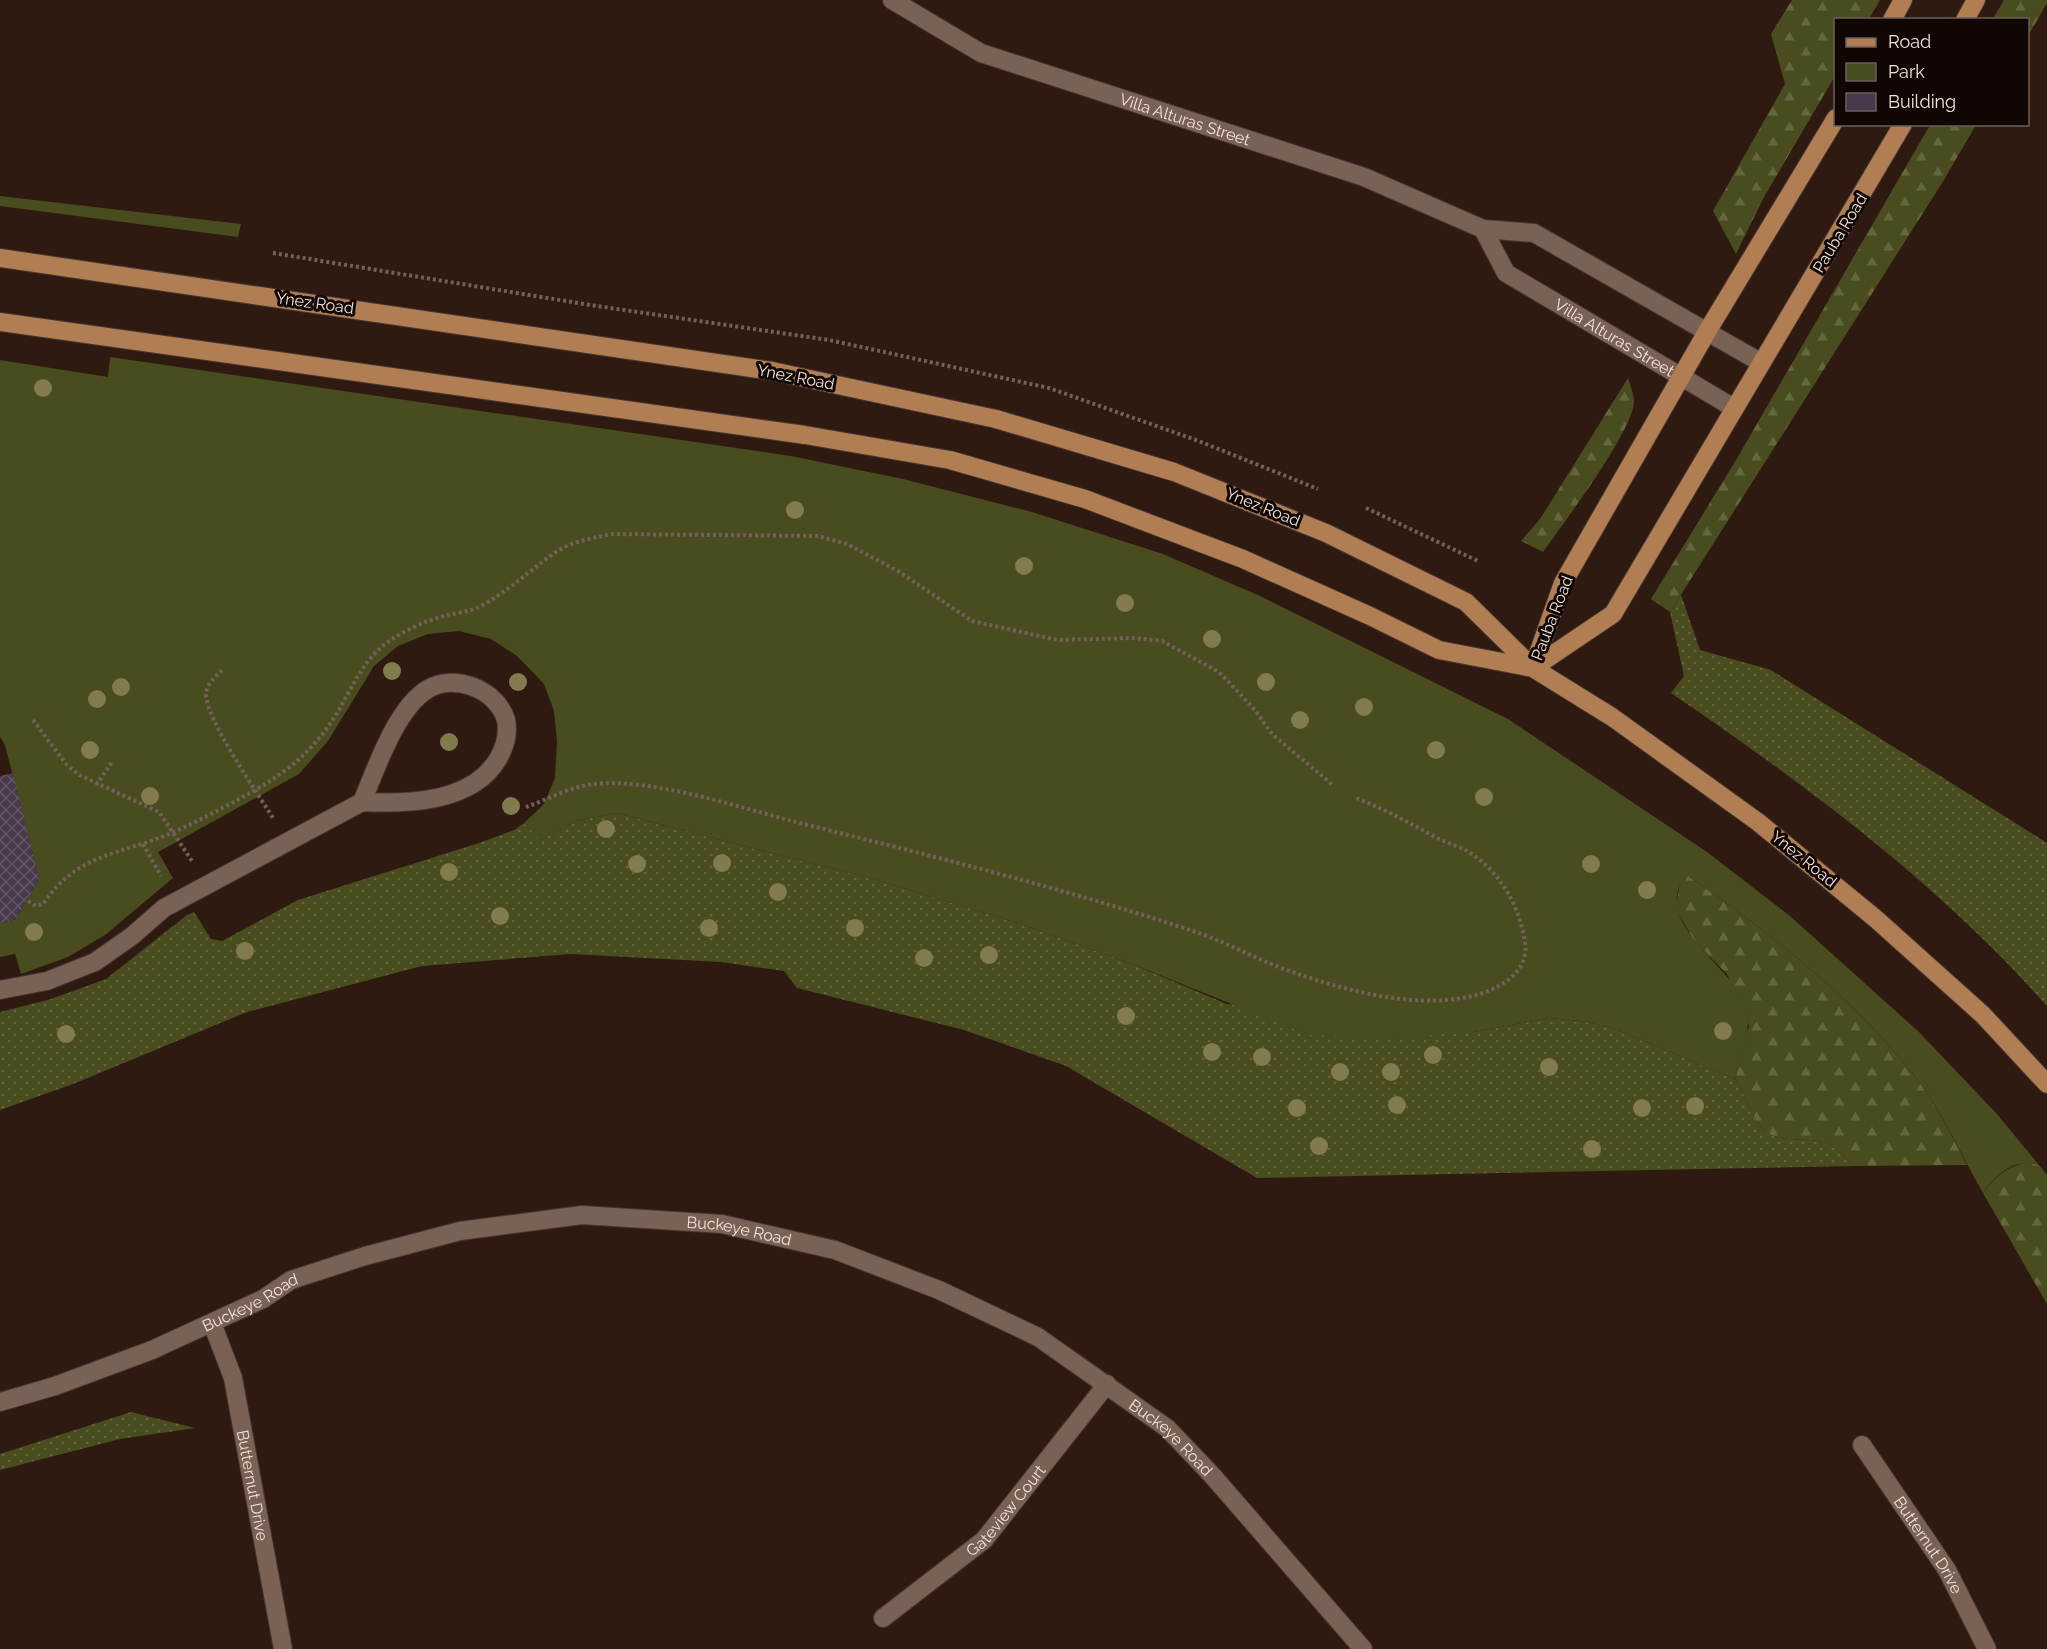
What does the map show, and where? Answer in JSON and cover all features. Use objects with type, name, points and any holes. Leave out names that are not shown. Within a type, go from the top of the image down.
[{"type":"main road","points":[[1893,18],[1903,0]]},
{"type":"main road","points":[[1966,18],[1976,0]]},
{"type":"main road","name":"Pauba Road","points":[[1533,668],[1563,583],[1708,330],[1834,121]]},
{"type":"main road","name":"Pauba Road","points":[[1533,668],[1612,614],[1902,126]]},
{"type":"main road","name":"Ynez Road","points":[[0,258],[772,371],[996,419],[1174,472],[1326,532],[1466,602],[1533,668],[1612,717],[1767,829],[1876,919],[1974,1006],[2047,1084]]},
{"type":"main road","name":"Ynez Road","points":[[0,322],[805,435],[950,460],[1085,499],[1243,559],[1370,615],[1438,650],[1533,668]]},
{"type":"street","name":"Villa Alturas Street","points":[[892,0],[981,53],[1364,177],[1484,229],[1534,233],[1708,330],[1760,362]]},
{"type":"street","name":"Villa Alturas Street","points":[[1484,229],[1506,273],[1734,408]]},
{"type":"street","points":[[1,990],[47,981],[95,962],[132,936],[164,908],[362,802],[392,803],[433,798],[462,790],[491,771],[506,745],[506,720],[493,701],[471,684],[448,682],[427,690],[410,707],[389,740],[362,802]]},
{"type":"street","name":"Buckeye Road","points":[[0,1402],[55,1386],[212,1323],[263,1299],[291,1280],[364,1256],[460,1231],[582,1215],[722,1224],[835,1250],[939,1290],[1038,1337],[1167,1428],[1211,1474],[1363,1649]]},
{"type":"street","name":"Butternut Drive","points":[[212,1323],[233,1378],[283,1649]]},
{"type":"street","name":"Gateview Court","points":[[883,1618],[984,1540],[1107,1384]]},
{"type":"street","name":"Butternut Drive","points":[[1862,1445],[1947,1570],[1987,1649]]},
{"type":"path","points":[[1366,508],[1478,561]]},
{"type":"path","points":[[28,901],[36,906],[43,904],[56,885],[72,871],[93,859],[174,832],[256,790],[290,769],[312,747],[332,721],[363,668],[378,650],[441,616],[477,608],[535,570],[554,553],[581,540],[613,534],[817,536],[847,544],[898,571],[972,621],[1010,632],[1057,640],[1133,638],[1162,640],[1219,672],[1255,710],[1272,734],[1334,786]]},
{"type":"path","points":[[222,670],[211,681],[206,694],[215,724],[288,841]]},
{"type":"path","points":[[33,720],[66,764],[96,785],[159,812],[206,885]]},
{"type":"path","points":[[96,785],[112,762]]},
{"type":"path","points":[[526,807],[592,784],[646,787],[708,800],[1083,896],[1231,944],[1297,974],[1365,992],[1436,1000],[1469,997],[1494,989],[1516,974],[1527,952],[1523,928],[1515,902],[1493,872],[1468,852],[1440,840],[1409,821],[1356,798]]},
{"type":"path","points":[[143,844],[162,875],[155,882]]},
{"type":"green space","points":[[1792,0],[1880,0],[1870,18],[1834,18],[1834,78],[1764,197],[1736,254],[1713,211],[1785,84],[1771,34]]},
{"type":"green space","points":[[2004,0],[2047,0],[2029,34],[2029,18],[1994,18]]},
{"type":"green space","points":[[1929,126],[1975,126],[1942,183],[1670,612],[1651,599],[1736,460]]},
{"type":"green space","points":[[0,196],[241,224],[238,237],[0,206]]},
{"type":"green space","points":[[110,357],[791,456],[903,479],[1032,512],[1163,554],[1260,596],[1508,719],[1707,852],[1790,916],[1919,1032],[1997,1114],[2039,1165],[2022,1163],[2014,1165],[1994,1179],[1983,1193],[1933,1103],[1890,1046],[1808,967],[1748,919],[1687,875],[1678,892],[1677,908],[1684,925],[1695,941],[1736,987],[1747,1012],[1746,1041],[1735,1079],[1610,1027],[1581,1021],[1549,1018],[1474,1032],[1404,1037],[1308,1035],[1135,965],[1018,923],[877,880],[616,813],[576,821],[540,841],[524,823],[544,804],[555,778],[557,741],[554,711],[544,684],[517,656],[491,639],[459,631],[428,634],[398,646],[374,666],[328,741],[299,774],[158,852],[173,878],[105,935],[68,957],[21,974],[15,954],[0,957],[0,923],[16,919],[39,879],[5,745],[0,737],[0,360],[108,377]]},
{"type":"green space","points":[[1628,378],[1634,398],[1631,415],[1623,433],[1581,500],[1543,552],[1521,541],[1540,519]]},
{"type":"green space","points":[[1681,595],[1700,650],[1771,670],[2047,843],[2047,1006],[2005,961],[1916,877],[1821,800],[1671,693],[1684,676],[1670,612]]},
{"type":"green space","points":[[616,813],[877,880],[1018,923],[1135,965],[1227,1004],[1474,1032],[1549,1018],[1610,1027],[1735,1079],[1762,1128],[1784,1139],[1820,1141],[1828,1144],[1853,1166],[1257,1178],[1066,1066],[964,1030],[797,988],[784,971],[721,962],[571,954],[422,966],[247,1012],[73,1084],[0,1110],[0,1012],[51,999],[106,979],[187,915],[194,912],[211,939],[222,941],[298,900],[479,843],[514,830],[524,823],[541,840],[576,821]]},
{"type":"green space","points":[[1687,875],[1778,942],[1863,1018],[1922,1085],[1967,1165],[1853,1166],[1828,1144],[1820,1141],[1784,1139],[1762,1128],[1735,1079],[1749,1026],[1727,974],[1694,941],[1675,907],[1680,884]]},
{"type":"green space","points":[[2028,1162],[2039,1165],[2047,1175],[2047,1304],[1983,1193],[2002,1173]]},
{"type":"green space","points":[[131,1412],[195,1428],[120,1439],[0,1470],[0,1454]]},
{"type":"building","points":[[13,773],[39,879],[16,919],[0,923],[0,776]]}]
